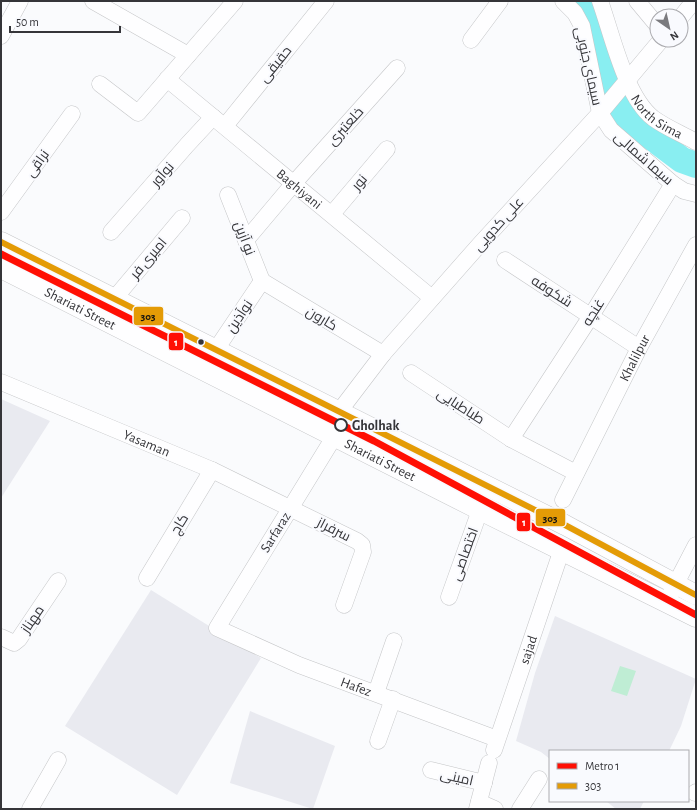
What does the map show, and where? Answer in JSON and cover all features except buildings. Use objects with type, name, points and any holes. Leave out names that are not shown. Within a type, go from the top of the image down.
[{"type":"main road","name":"Shariati Street","points":[[1,242],[338,413],[560,523],[696,594]]},
{"type":"main road","name":"Shariati Street","points":[[1,268],[334,437],[562,549],[696,617]]},
{"type":"street","points":[[1,36],[20,1]]},
{"type":"street","points":[[93,1],[188,55]]},
{"type":"street","points":[[100,84],[138,113],[236,1]]},
{"type":"street","name":"حقیقی","points":[[219,122],[326,1]]},
{"type":"street","points":[[471,40],[500,1]]},
{"type":"street","name":"سیمای جنوبی","points":[[564,1],[575,13],[582,26],[600,113]]},
{"type":"street","name":"North Sima","points":[[600,1],[628,81],[645,110],[654,118],[696,142]]},
{"type":"street","points":[[637,1],[649,15]]},
{"type":"street","name":"علی کدویی","points":[[338,413],[383,354],[600,113],[655,48]]},
{"type":"street","name":"خلعتبری","points":[[246,240],[294,183],[397,68]]},
{"type":"street","name":"Baghiyani","points":[[167,79],[432,298]]},
{"type":"street","name":"سیما شمالی","points":[[600,113],[611,130],[673,184],[684,191],[696,194]]},
{"type":"street","name":"نراقی","points":[[1,212],[72,114]]},
{"type":"street","name":"نوآور","points":[[111,232],[187,145],[219,122]]},
{"type":"street","name":"نور","points":[[332,214],[387,149]]},
{"type":"street","name":"غنچه","points":[[511,439],[591,316],[673,184]]},
{"type":"street","name":"نو آزین","points":[[228,195],[262,281]]},
{"type":"street","name":"امیری فر","points":[[114,299],[182,218]]},
{"type":"street","name":"Khalilpur","points":[[563,500],[639,348],[696,245]]},
{"type":"street","name":"شکوفه","points":[[505,260],[639,348]]},
{"type":"street","name":"نوآذین","points":[[216,350],[262,281]]},
{"type":"street","name":"کارون","points":[[262,281],[383,354]]},
{"type":"street","name":"طباطبایی","points":[[411,373],[511,439]]},
{"type":"street","name":"Yasaman","points":[[1,382],[212,470],[291,507]]},
{"type":"street","name":"Sarfaraz","points":[[217,628],[334,437]]},
{"type":"street","points":[[511,439],[576,473]]},
{"type":"street","name":"کاج","points":[[147,578],[212,470]]},
{"type":"street","name":"سرفراز","points":[[291,507],[362,545],[363,552],[344,605]]},
{"type":"street","name":"اختصاصی","points":[[449,597],[480,510]]},
{"type":"street","points":[[666,602],[696,545]]},
{"type":"street","name":"sajad","points":[[478,805],[494,750],[562,549]]},
{"type":"street","name":"مهناز","points":[[1,637],[14,643],[19,639],[58,581]]},
{"type":"street","name":"Hafez","points":[[217,628],[299,665],[393,699],[494,750]]},
{"type":"street","points":[[376,693],[394,641]]},
{"type":"street","points":[[378,740],[393,699]]},
{"type":"street","points":[[30,809],[58,760]]},
{"type":"street","name":"امینی","points":[[430,770],[484,783]]},
{"type":"street","points":[[520,809],[539,779]]},
{"type":"street","points":[[478,805],[495,809]]},
{"type":"shaded area","points":[[1,399],[50,421],[1,498]]},
{"type":"shaded area","points":[[151,590],[261,658],[177,795],[65,726]]},
{"type":"shaded area","points":[[555,616],[696,679],[681,726],[669,750],[549,750],[549,758],[541,752],[516,741],[535,673]]},
{"type":"shaded area","points":[[250,711],[335,746],[313,809],[230,783]]},
{"type":"shaded area","points":[[607,802],[644,802],[640,809],[616,809]]},
{"type":"green space","points":[[620,666],[636,671],[627,696],[611,691]]},
{"type":"waterway","points":[[587,1],[609,88],[619,111],[682,160],[696,165]]},
{"type":"metro line","name":"1","points":[[1,254],[374,441],[696,615]]},
{"type":"transit line","name":"303","points":[[1,242],[565,525],[696,595]]},
{"type":"place","name":"Gholhak","points":[[341,425]]}]
